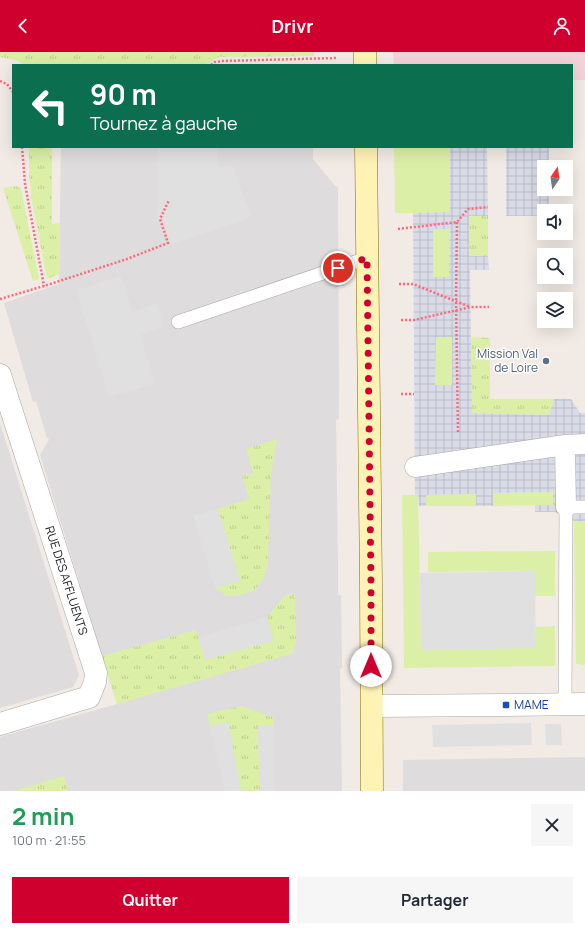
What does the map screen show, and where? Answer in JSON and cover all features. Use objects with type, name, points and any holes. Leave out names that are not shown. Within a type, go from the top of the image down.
[{"type":"main road","points":[[366,148],[372,791]]},
{"type":"street","name":"RUE DES AFFLUENTS","points":[[0,724],[88,697],[95,682],[96,673],[1,380]]},
{"type":"street","points":[[415,467],[565,445],[585,444]]},
{"type":"street","points":[[565,445],[575,507]]},
{"type":"street","points":[[372,706],[575,704]]},
{"type":"lane","points":[[178,322],[367,258]]},
{"type":"lane","points":[[575,507],[575,704]]},
{"type":"path","points":[[212,64],[215,62],[223,61],[365,58]]},
{"type":"path","points":[[0,81],[7,84],[12,91]]},
{"type":"path","points":[[22,148],[25,184],[44,286]]},
{"type":"path","points":[[0,299],[127,259],[168,244],[160,219],[169,200]]},
{"type":"path","points":[[459,461],[456,310],[457,222],[468,209],[488,207]]},
{"type":"path","points":[[398,229],[457,222]]},
{"type":"path","points":[[399,284],[414,284],[470,307]]},
{"type":"path","points":[[401,320],[414,320],[470,307],[489,307]]},
{"type":"path","points":[[401,394],[414,394]]},
{"type":"shaded area","points":[[393,52],[585,52],[585,80],[573,80],[573,64],[394,64]]},
{"type":"shaded area","points":[[61,148],[313,148],[313,159],[336,187],[338,186],[339,419],[336,420],[338,595],[341,595],[342,668],[340,669],[342,791],[0,791],[0,737],[117,704],[40,455],[49,440],[47,438],[36,401],[33,402],[4,303],[59,284]]},
{"type":"shaded area","points":[[158,148],[217,148],[217,166],[233,166],[251,217],[171,245],[163,220],[157,217]]},
{"type":"shaded area","points":[[450,148],[487,148],[488,216],[469,216],[469,256],[488,256],[489,270],[470,270],[472,413],[549,415],[554,399],[571,399],[580,413],[585,413],[585,521],[574,521],[555,512],[535,512],[535,505],[553,505],[553,492],[493,493],[493,506],[476,506],[476,494],[426,495],[426,506],[419,506],[418,495],[415,495],[413,213],[450,212]],"holes":[[[433,229],[450,229],[449,277],[433,277]],[[436,337],[452,337],[452,385],[435,385]]]},
{"type":"shaded area","points":[[506,148],[549,148],[549,160],[537,160],[537,196],[549,196],[549,204],[537,204],[537,216],[506,216]]},
{"type":"shaded area","points":[[121,276],[133,312],[157,304],[164,327],[140,335],[155,384],[109,397],[76,290]]},
{"type":"shaded area","points":[[0,423],[79,675],[73,687],[0,708]]},
{"type":"shaded area","points":[[218,509],[240,581],[215,588],[193,516]]},
{"type":"shaded area","points":[[535,571],[536,648],[421,650],[420,573]]},
{"type":"shaded area","points":[[267,617],[273,641],[205,660],[198,637]]},
{"type":"shaded area","points":[[228,722],[241,791],[225,791],[210,726]]},
{"type":"shaded area","points":[[531,723],[532,745],[433,747],[432,725]]},
{"type":"shaded area","points":[[545,724],[561,724],[562,745],[546,745]]},
{"type":"shaded area","points":[[258,726],[274,726],[275,791],[260,791]]},
{"type":"shaded area","points":[[585,757],[585,791],[403,791],[403,760]]},
{"type":"green space","points":[[0,52],[314,52],[314,56],[219,57],[208,64],[23,64],[16,60],[0,57]]},
{"type":"green space","points":[[29,148],[52,148],[52,224],[60,223],[59,274],[47,279],[32,202],[29,175]]},
{"type":"green space","points":[[394,148],[450,148],[450,213],[395,213]]},
{"type":"green space","points":[[17,186],[21,189],[39,279],[33,281],[3,188]]},
{"type":"green space","points":[[469,215],[488,216],[488,256],[469,256]]},
{"type":"green space","points":[[433,229],[450,229],[450,277],[433,277]]},
{"type":"green space","points":[[436,337],[452,337],[452,385],[435,385]]},
{"type":"green space","points":[[471,337],[490,338],[490,399],[554,399],[549,415],[472,413]]},
{"type":"green space","points":[[277,439],[271,474],[268,564],[263,580],[253,591],[240,595],[227,596],[215,588],[240,581],[218,509],[249,499],[242,476],[253,473],[246,449]]},
{"type":"green space","points":[[553,492],[553,505],[493,506],[492,493]]},
{"type":"green space","points":[[476,494],[476,506],[426,506],[426,495]]},
{"type":"green space","points":[[402,495],[418,495],[421,649],[536,647],[536,627],[555,626],[555,666],[404,668]]},
{"type":"green space","points":[[574,521],[585,521],[585,665],[576,664]]},
{"type":"green space","points":[[555,551],[555,596],[535,596],[535,571],[428,572],[428,552]]},
{"type":"green space","points":[[286,594],[295,595],[296,643],[292,654],[117,704],[102,656],[196,630],[205,660],[273,640],[267,617]]},
{"type":"green space","points":[[241,706],[273,717],[274,726],[258,726],[260,791],[241,791],[228,723],[210,726],[207,714]]},
{"type":"green space","points":[[64,776],[68,791],[13,791]]},
{"type":"place","name":"Mission Val de Loire","points":[[546,361]]},
{"type":"place","name":"MAME","points":[[506,705]]},
{"type":"route","points":[[338,268],[367,258],[371,666]]}]
